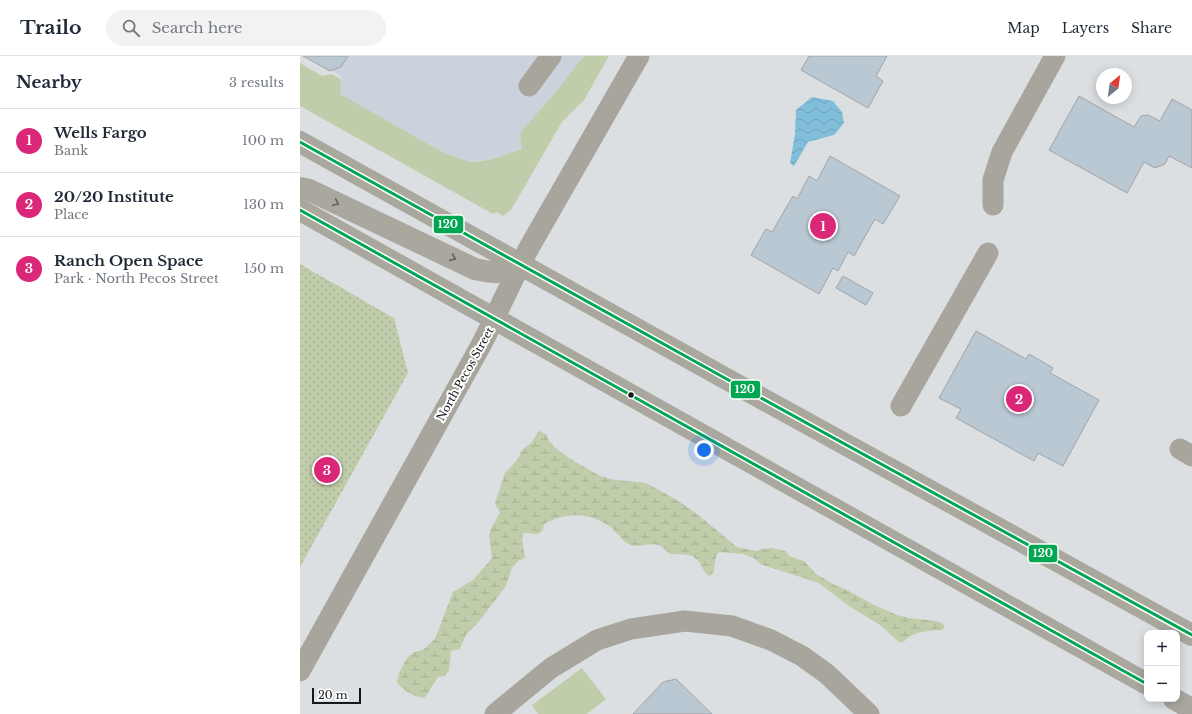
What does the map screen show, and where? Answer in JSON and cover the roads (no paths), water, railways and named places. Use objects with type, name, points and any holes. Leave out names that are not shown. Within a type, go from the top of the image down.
[{"type":"main road","points":[[300,142],[1192,636]]},
{"type":"main road","points":[[300,188],[309,190],[475,269],[494,274],[520,264]]},
{"type":"main road","points":[[300,210],[494,320],[1144,682]]},
{"type":"main road","points":[[1179,702],[1192,709]]},
{"type":"street","points":[[528,86],[551,56]]},
{"type":"street","name":"North Pecos Street","points":[[300,670],[494,320],[520,264],[639,56]]},
{"type":"street","points":[[993,205],[993,180],[1002,152],[1055,56]]},
{"type":"street","points":[[901,406],[988,253]]},
{"type":"street","points":[[495,714],[551,668],[597,640],[631,628],[685,621],[732,626],[772,640],[802,656],[827,674],[868,714]]},
{"type":"water","points":[[812,97],[833,101],[842,112],[844,123],[834,135],[808,142],[794,166],[790,163],[795,134],[796,110]]},
{"type":"place","name":"Wells Fargo","points":[[823,226]]},
{"type":"place","name":"20/20 Institute","points":[[1019,399]]},
{"type":"place","name":"Ranch Open Space","points":[[327,470]]}]
